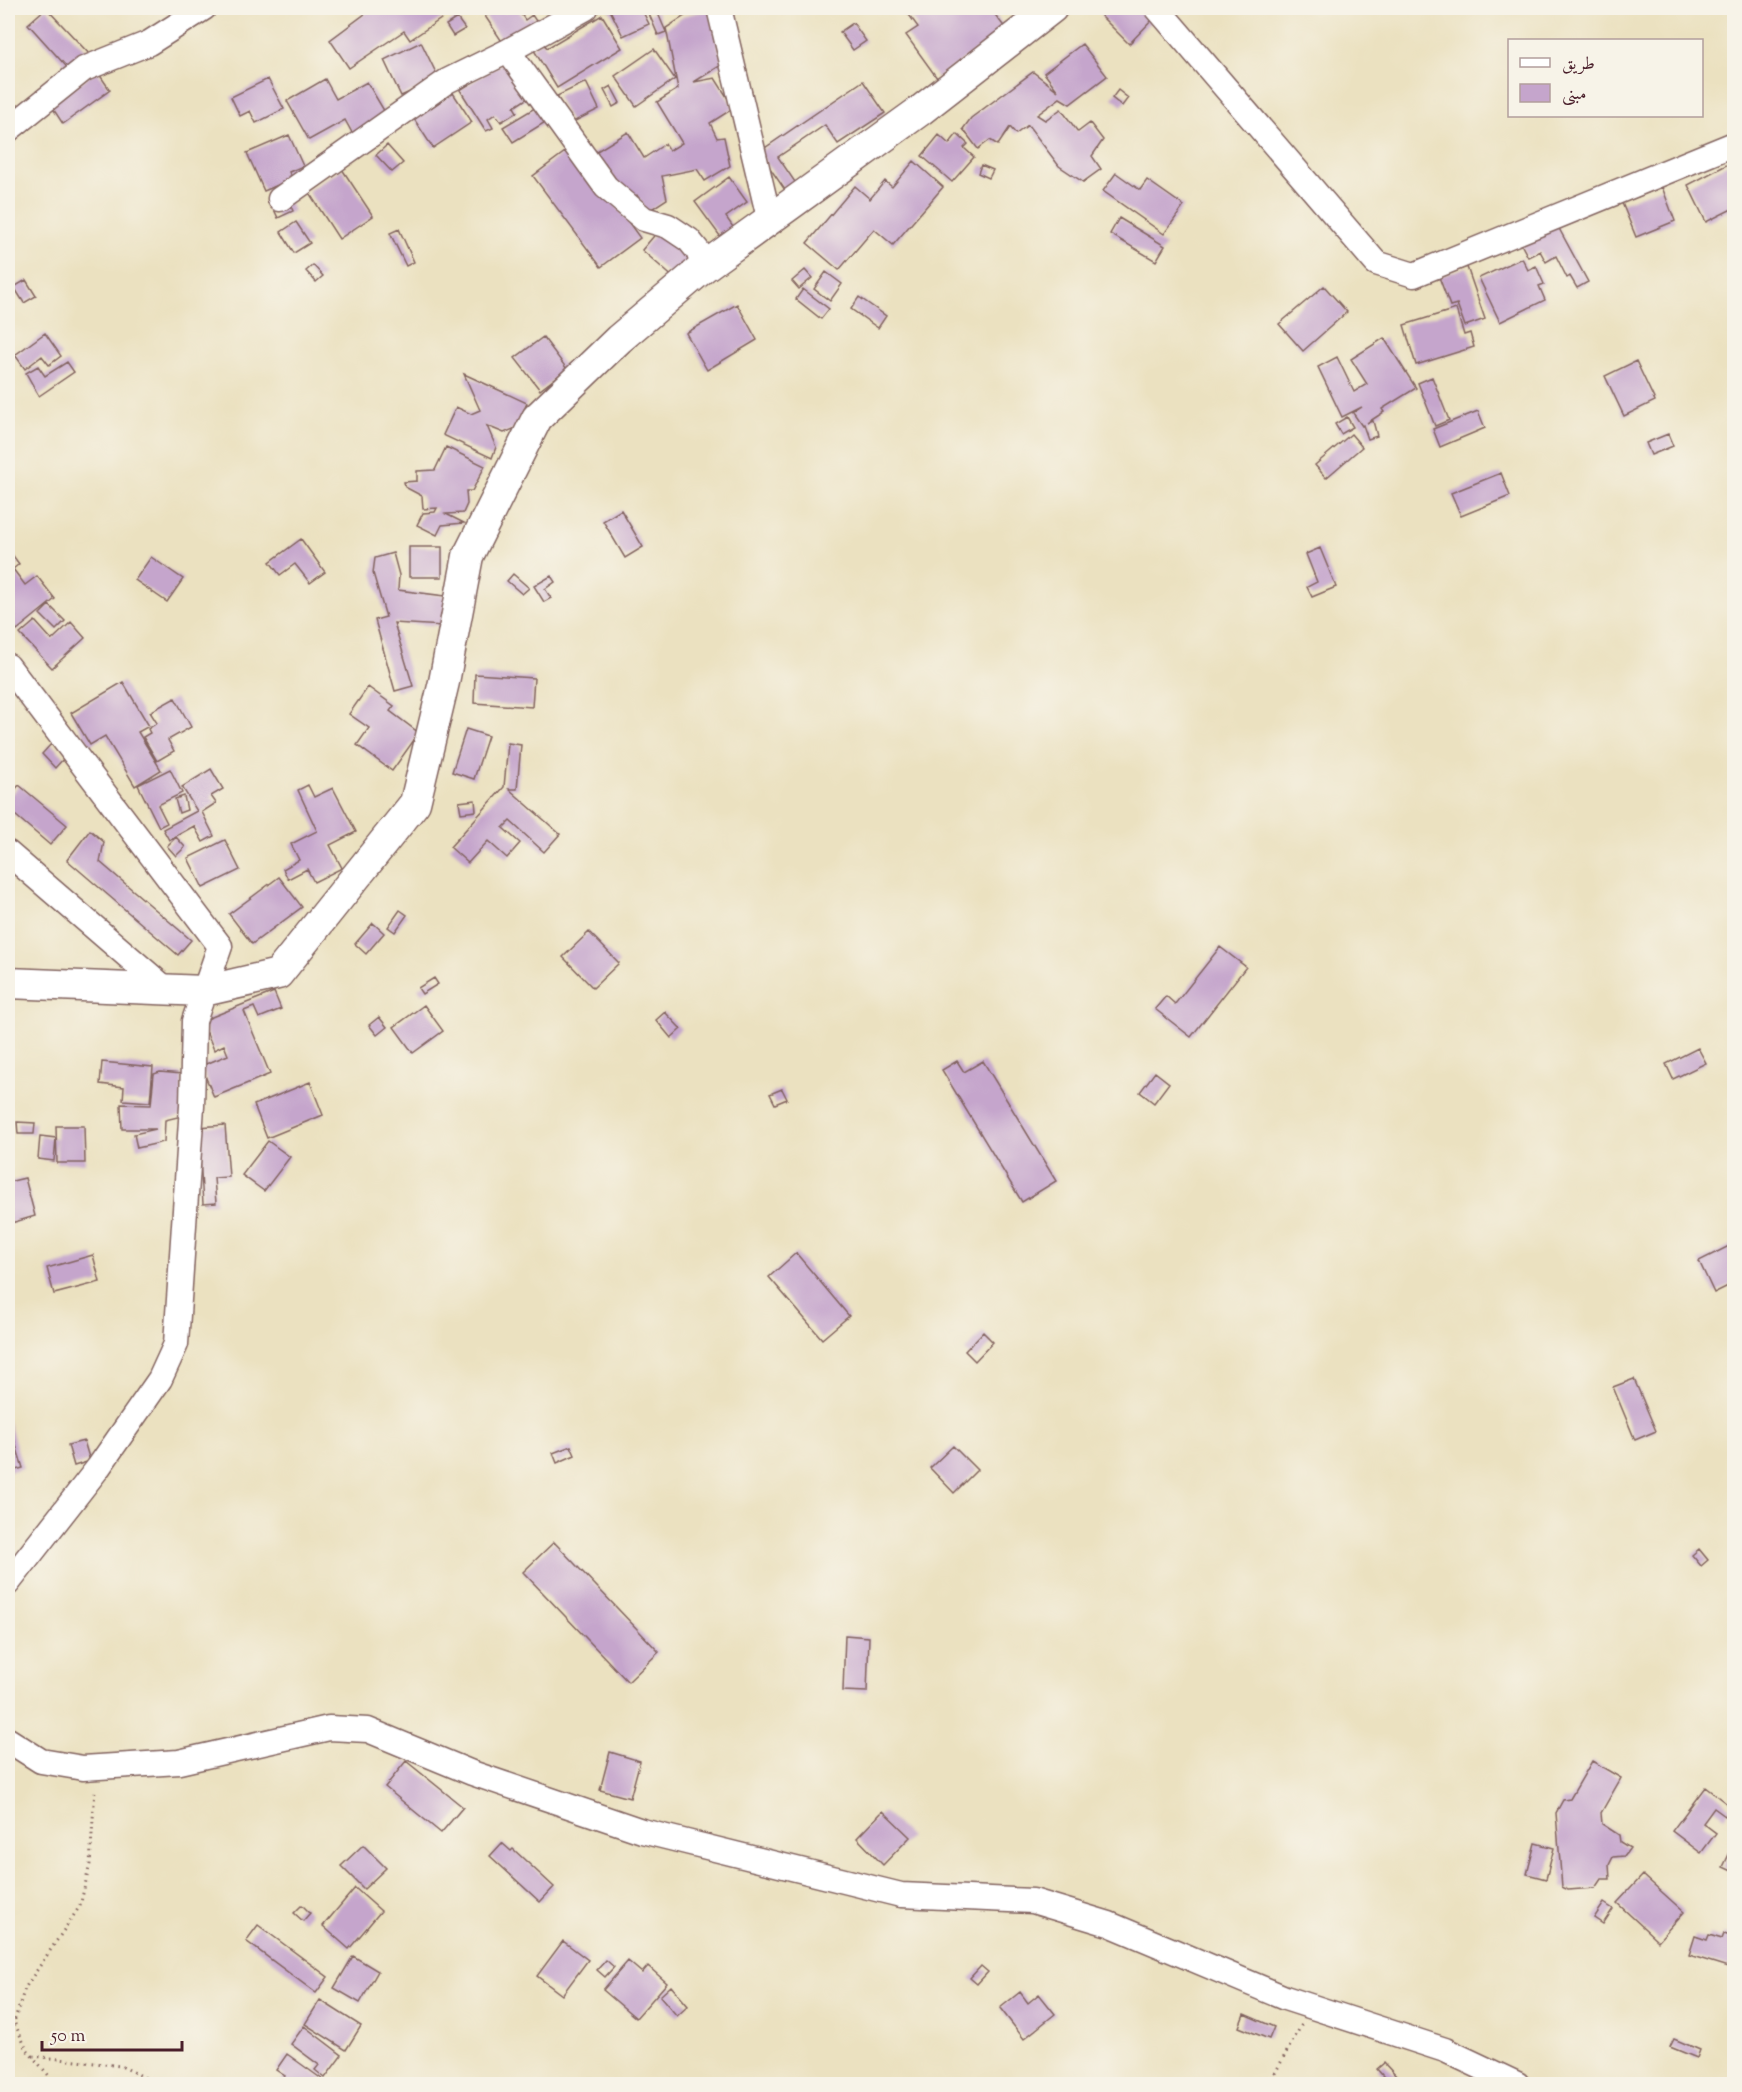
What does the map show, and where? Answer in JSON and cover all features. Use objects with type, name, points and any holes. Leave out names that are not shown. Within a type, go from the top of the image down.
[{"type":"main road","points":[[8,983],[204,991],[279,974],[415,803],[444,682],[468,556],[537,418],[619,339],[704,267],[770,222],[921,110],[1052,8]]},
{"type":"street","points":[[8,130],[84,69],[149,43],[204,8]]},
{"type":"street","points":[[280,199],[447,81],[508,51],[586,8]]},
{"type":"street","points":[[719,8],[770,222]]},
{"type":"street","points":[[1157,8],[1376,263],[1414,275],[1734,144]]},
{"type":"street","points":[[508,51],[606,187],[644,219],[668,226],[689,240],[698,251],[704,267]]},
{"type":"street","points":[[8,666],[220,946],[194,1021],[192,1106],[176,1344],[160,1379],[105,1458],[8,1583]]},
{"type":"street","points":[[8,853],[167,990]]},
{"type":"street","points":[[12,1742],[41,1761],[83,1768],[179,1762],[329,1728],[368,1730],[472,1773],[642,1831],[901,1896],[1033,1901],[1109,1924],[1285,1998],[1445,2050],[1517,2085]]},
{"type":"path","points":[[56,2085],[32,2056],[14,2022],[25,1988],[80,1906],[90,1864],[97,1767]]},
{"type":"path","points":[[1269,2085],[1311,2007]]},
{"type":"path","points":[[32,2056],[121,2066],[158,2085]]},
{"type":"building","points":[[46,8],[93,58],[74,75],[28,24]]},
{"type":"building","points":[[373,8],[457,8],[410,40],[404,31],[349,68],[330,40]]},
{"type":"building","points":[[499,8],[505,13],[517,8],[525,20],[532,15],[540,27],[507,49],[485,16]]},
{"type":"building","points":[[609,8],[641,8],[649,24],[623,36]]},
{"type":"building","points":[[904,8],[990,8],[1006,29],[937,78],[906,35],[918,27]]},
{"type":"building","points":[[1109,8],[1148,8],[1156,16],[1129,44],[1101,16]]},
{"type":"building","points":[[709,10],[723,64],[694,82],[715,78],[734,108],[710,123],[717,138],[724,137],[730,166],[705,181],[697,169],[662,176],[667,199],[647,212],[637,195],[626,198],[605,164],[598,166],[592,154],[628,132],[644,158],[665,144],[669,151],[682,143],[657,102],[678,89],[666,28],[686,15]]},
{"type":"building","points":[[657,11],[666,32],[658,35],[649,14]]},
{"type":"building","points":[[602,15],[622,48],[557,88],[532,47],[542,41],[547,48]]},
{"type":"building","points":[[457,18],[465,29],[453,36],[446,25]]},
{"type":"building","points":[[853,23],[866,41],[853,50],[840,32]]},
{"type":"building","points":[[421,42],[439,79],[401,96],[384,60]]},
{"type":"building","points":[[1082,44],[1107,76],[1070,104],[1060,98],[1037,115],[1045,120],[1061,109],[1078,132],[1090,123],[1103,140],[1092,156],[1101,169],[1083,182],[1059,166],[1028,125],[1016,134],[1010,127],[998,145],[990,140],[978,149],[963,129],[971,118],[1033,72],[1058,91],[1044,73]]},
{"type":"building","points":[[654,49],[675,79],[636,106],[615,76]]},
{"type":"building","points":[[509,59],[531,96],[514,107],[517,112],[501,122],[495,114],[488,119],[493,128],[486,131],[460,90]]},
{"type":"building","points":[[97,71],[110,90],[63,124],[50,104]]},
{"type":"building","points":[[268,79],[284,109],[256,123],[250,111],[240,116],[231,97]]},
{"type":"building","points":[[325,79],[336,99],[367,82],[389,119],[355,138],[345,120],[309,140],[287,101]]},
{"type":"building","points":[[863,81],[885,113],[838,144],[825,125],[778,157],[797,185],[787,193],[759,152]]},
{"type":"building","points":[[586,82],[599,109],[571,123],[557,96]]},
{"type":"building","points":[[611,86],[620,103],[613,107],[604,90]]},
{"type":"building","points":[[1118,90],[1128,98],[1122,106],[1112,98]]},
{"type":"building","points":[[453,93],[472,122],[433,148],[414,119]]},
{"type":"building","points":[[538,106],[547,121],[513,142],[503,127]]},
{"type":"building","points":[[957,134],[968,144],[964,148],[974,157],[952,182],[922,156],[939,135],[949,144]]},
{"type":"building","points":[[289,135],[303,166],[289,172],[292,179],[264,191],[247,153]]},
{"type":"building","points":[[387,145],[403,163],[392,172],[376,155]]},
{"type":"building","points":[[573,146],[640,238],[601,267],[533,176]]},
{"type":"building","points":[[914,161],[943,187],[893,245],[874,229],[839,270],[807,243],[855,186],[870,199],[885,181],[892,187]]},
{"type":"building","points":[[1734,161],[1734,208],[1706,222],[1688,185]]},
{"type":"building","points":[[981,165],[993,170],[989,178],[978,173]]},
{"type":"building","points":[[342,169],[373,216],[339,239],[308,191]]},
{"type":"building","points":[[1116,173],[1140,190],[1147,180],[1184,206],[1164,234],[1103,191]]},
{"type":"building","points":[[729,177],[747,202],[726,217],[733,227],[720,236],[695,202]]},
{"type":"building","points":[[1662,187],[1675,221],[1636,237],[1622,203]]},
{"type":"building","points":[[288,200],[293,211],[278,218],[273,207]]},
{"type":"building","points":[[8,213],[13,220],[8,225]]},
{"type":"building","points":[[1119,218],[1165,246],[1156,261],[1110,234]]},
{"type":"building","points":[[296,222],[310,243],[294,253],[281,232]]},
{"type":"building","points":[[1556,223],[1588,282],[1577,288],[1570,276],[1567,278],[1556,256],[1546,262],[1540,251],[1528,257],[1520,242]]},
{"type":"building","points":[[399,229],[414,262],[406,266],[390,233]]},
{"type":"building","points":[[659,230],[693,260],[676,280],[642,250]]},
{"type":"building","points":[[1522,258],[1528,270],[1536,266],[1544,284],[1539,286],[1545,300],[1500,322],[1479,278]]},
{"type":"building","points":[[313,265],[323,276],[316,282],[306,271]]},
{"type":"building","points":[[1467,267],[1485,319],[1465,326],[1457,304],[1450,306],[1439,277]]},
{"type":"building","points":[[805,270],[812,278],[799,289],[792,281]]},
{"type":"building","points":[[826,272],[842,284],[830,301],[814,289]]},
{"type":"building","points":[[26,280],[36,296],[24,303],[14,287]]},
{"type":"building","points":[[1324,286],[1347,312],[1303,351],[1279,324]]},
{"type":"building","points":[[803,289],[829,309],[821,319],[796,299]]},
{"type":"building","points":[[859,297],[886,316],[878,328],[851,309]]},
{"type":"building","points":[[737,304],[757,340],[707,370],[686,333]]},
{"type":"building","points":[[1456,309],[1464,335],[1470,333],[1474,347],[1416,365],[1404,325]]},
{"type":"building","points":[[45,333],[61,356],[49,365],[42,356],[25,369],[15,355]]},
{"type":"building","points":[[543,337],[567,369],[540,390],[515,358]]},
{"type":"building","points":[[1384,338],[1416,388],[1382,409],[1384,412],[1367,423],[1373,421],[1377,436],[1368,439],[1363,425],[1353,413],[1362,407],[1342,417],[1318,367],[1337,357],[1354,392],[1367,384],[1351,359]]},
{"type":"building","points":[[1636,361],[1655,401],[1624,416],[1605,376]]},
{"type":"building","points":[[67,362],[74,372],[39,396],[26,373],[38,366],[45,376]]},
{"type":"building","points":[[464,374],[527,403],[516,428],[504,433],[487,426],[496,447],[492,458],[443,435],[456,407],[471,414],[480,410]]},
{"type":"building","points":[[1432,377],[1449,420],[1435,426],[1418,383]]},
{"type":"building","points":[[1478,411],[1485,428],[1440,447],[1433,429]]},
{"type":"building","points":[[1347,417],[1353,427],[1341,434],[1335,424]]},
{"type":"building","points":[[1351,434],[1362,447],[1326,478],[1315,465]]},
{"type":"building","points":[[1668,434],[1673,446],[1651,455],[1646,443]]},
{"type":"building","points":[[446,447],[485,466],[472,491],[466,491],[467,504],[463,513],[446,514],[464,523],[442,525],[437,535],[417,525],[423,513],[435,512],[437,508],[423,509],[422,496],[405,487],[404,482],[417,481],[417,471],[435,470]]},
{"type":"building","points":[[1501,473],[1510,496],[1461,516],[1451,493]]},
{"type":"building","points":[[621,510],[643,547],[625,558],[603,521]]},
{"type":"building","points":[[301,539],[325,572],[310,583],[295,564],[280,575],[270,562]]},
{"type":"building","points":[[409,547],[442,547],[442,577],[409,577]]},
{"type":"building","points":[[1320,548],[1336,587],[1312,597],[1307,587],[1317,582],[1306,554]]},
{"type":"building","points":[[8,549],[19,564],[13,569],[25,585],[37,576],[55,599],[17,630],[8,618]]},
{"type":"building","points":[[393,553],[399,575],[398,590],[445,596],[446,600],[443,626],[394,623],[413,686],[395,691],[375,620],[386,617],[373,573],[375,558]]},
{"type":"building","points":[[151,557],[183,579],[167,602],[135,580]]},
{"type":"building","points":[[513,574],[529,588],[522,594],[507,581]]},
{"type":"building","points":[[551,576],[555,582],[545,589],[551,598],[544,602],[534,586]]},
{"type":"building","points":[[49,605],[65,621],[56,630],[40,614]]},
{"type":"building","points":[[35,621],[52,640],[71,622],[85,638],[52,668],[20,634]]},
{"type":"building","points":[[475,674],[534,678],[532,707],[474,703]]},
{"type":"building","points":[[123,682],[149,726],[138,732],[161,770],[135,786],[105,736],[90,745],[71,713]]},
{"type":"building","points":[[368,687],[394,706],[390,711],[419,733],[392,771],[357,745],[369,728],[349,714]]},
{"type":"building","points":[[175,698],[191,727],[168,740],[174,751],[157,761],[143,737],[150,733],[148,729],[157,723],[150,712]]},
{"type":"building","points":[[466,729],[488,736],[474,779],[452,772]]},
{"type":"building","points":[[508,743],[521,745],[517,789],[509,789],[560,834],[544,852],[510,821],[503,828],[520,843],[507,858],[488,841],[468,863],[450,847],[504,787]]},
{"type":"building","points":[[51,744],[65,757],[55,768],[42,754]]},
{"type":"building","points":[[170,769],[182,793],[158,805],[167,823],[159,827],[138,785]]},
{"type":"building","points":[[211,769],[223,789],[211,796],[216,803],[202,812],[214,836],[203,842],[194,826],[169,840],[163,829],[197,811],[182,787]]},
{"type":"building","points":[[19,785],[67,825],[50,845],[8,809],[8,798]]},
{"type":"building","points":[[308,785],[314,797],[333,788],[356,832],[330,845],[342,868],[314,882],[307,869],[288,879],[283,869],[299,860],[291,844],[317,831],[298,790]]},
{"type":"building","points":[[184,796],[187,810],[179,813],[175,799]]},
{"type":"building","points":[[475,800],[476,811],[461,813],[459,802]]},
{"type":"building","points":[[90,830],[104,842],[100,862],[191,940],[178,955],[67,860]]},
{"type":"building","points":[[176,837],[185,847],[176,856],[167,846]]},
{"type":"building","points":[[225,840],[240,870],[203,888],[188,858]]},
{"type":"building","points":[[279,877],[302,907],[252,944],[229,914]]},
{"type":"building","points":[[400,910],[407,915],[395,932],[388,927]]},
{"type":"building","points":[[373,923],[384,933],[366,954],[355,944]]},
{"type":"building","points":[[589,932],[619,963],[593,988],[563,957]]},
{"type":"building","points":[[1220,947],[1246,967],[1191,1037],[1155,1009],[1166,996],[1175,1004]]},
{"type":"building","points":[[434,978],[438,984],[422,994],[418,988]]},
{"type":"building","points":[[274,992],[281,1009],[259,1018],[254,1007],[244,1011],[270,1074],[214,1097],[201,1066],[228,1055],[224,1045],[214,1050],[202,1021]]},
{"type":"building","points":[[424,1005],[443,1031],[413,1053],[394,1027]]},
{"type":"building","points":[[665,1012],[681,1029],[671,1038],[656,1020]]},
{"type":"building","points":[[379,1017],[387,1027],[377,1035],[369,1025]]},
{"type":"building","points":[[1698,1048],[1706,1063],[1673,1079],[1666,1064]]},
{"type":"building","points":[[957,1061],[964,1072],[983,1061],[1056,1181],[1022,1202],[942,1070]]},
{"type":"building","points":[[102,1062],[153,1067],[150,1102],[123,1100],[124,1087],[100,1084]]},
{"type":"building","points":[[160,1072],[182,1074],[182,1116],[165,1120],[164,1142],[137,1148],[134,1134],[156,1129],[122,1129],[121,1104],[151,1105],[154,1074]]},
{"type":"building","points":[[1155,1072],[1169,1083],[1154,1103],[1140,1092]]},
{"type":"building","points":[[310,1082],[323,1115],[267,1138],[254,1105]]},
{"type":"building","points":[[782,1089],[787,1099],[775,1104],[770,1094]]},
{"type":"building","points":[[17,1122],[35,1123],[34,1134],[18,1134]]},
{"type":"building","points":[[225,1125],[229,1177],[214,1178],[216,1203],[203,1204],[198,1127]]},
{"type":"building","points":[[56,1126],[84,1126],[85,1163],[57,1163]]},
{"type":"building","points":[[40,1136],[56,1138],[54,1161],[38,1159]]},
{"type":"building","points":[[268,1141],[290,1157],[264,1191],[242,1175]]},
{"type":"building","points":[[25,1178],[35,1216],[8,1224],[8,1182]]},
{"type":"building","points":[[1733,1244],[1734,1283],[1714,1293],[1699,1261]]},
{"type":"building","points":[[796,1253],[849,1316],[822,1339],[769,1277]]},
{"type":"building","points":[[93,1255],[100,1282],[54,1294],[47,1268]]},
{"type":"building","points":[[983,1332],[993,1342],[975,1361],[965,1351]]},
{"type":"building","points":[[1634,1379],[1656,1431],[1635,1440],[1613,1387]]},
{"type":"building","points":[[8,1420],[23,1468],[8,1472]]},
{"type":"building","points":[[84,1441],[90,1461],[74,1466],[68,1445]]},
{"type":"building","points":[[571,1446],[575,1455],[557,1463],[553,1453]]},
{"type":"building","points":[[953,1446],[977,1470],[954,1493],[930,1468]]},
{"type":"building","points":[[554,1542],[659,1652],[628,1682],[523,1572]]},
{"type":"building","points":[[1699,1549],[1708,1560],[1701,1566],[1692,1555]]},
{"type":"building","points":[[845,1635],[869,1637],[867,1692],[843,1691]]},
{"type":"building","points":[[610,1752],[640,1761],[630,1798],[600,1790]]},
{"type":"building","points":[[406,1761],[463,1807],[441,1833],[385,1787]]},
{"type":"building","points":[[1592,1761],[1621,1778],[1601,1813],[1602,1824],[1619,1835],[1620,1842],[1630,1848],[1624,1856],[1613,1857],[1609,1865],[1610,1879],[1601,1879],[1595,1888],[1568,1890],[1562,1887],[1556,1813],[1563,1800],[1570,1799]]},
{"type":"building","points":[[1705,1787],[1731,1807],[1725,1816],[1714,1808],[1703,1823],[1716,1833],[1701,1853],[1672,1831]]},
{"type":"building","points":[[883,1811],[910,1837],[883,1865],[857,1838]]},
{"type":"building","points":[[502,1843],[511,1851],[513,1849],[554,1887],[540,1902],[490,1856]]},
{"type":"building","points":[[1535,1843],[1554,1848],[1546,1879],[1527,1874]]},
{"type":"building","points":[[1734,1844],[1734,1872],[1723,1867]]},
{"type":"building","points":[[363,1845],[386,1868],[364,1889],[341,1866]]},
{"type":"building","points":[[1643,1875],[1684,1912],[1658,1941],[1617,1903]]},
{"type":"building","points":[[355,1888],[381,1911],[349,1949],[323,1926]]},
{"type":"building","points":[[1604,1903],[1613,1909],[1603,1924],[1594,1918]]},
{"type":"building","points":[[302,1905],[310,1913],[303,1921],[294,1913]]},
{"type":"building","points":[[258,1925],[328,1977],[316,1993],[246,1941]]},
{"type":"building","points":[[1724,1934],[1734,1937],[1734,1967],[1689,1955],[1695,1936],[1707,1940],[1709,1935],[1722,1939]]},
{"type":"building","points":[[563,1941],[588,1960],[562,1995],[537,1976]]},
{"type":"building","points":[[353,1956],[378,1971],[360,2003],[334,1988]]},
{"type":"building","points":[[606,1960],[614,1967],[605,1977],[597,1970]]},
{"type":"building","points":[[628,1961],[642,1973],[648,1966],[667,1983],[636,2018],[603,1990]]},
{"type":"building","points":[[981,1966],[988,1972],[977,1984],[970,1978]]},
{"type":"building","points":[[671,1986],[688,2006],[677,2016],[660,1996]]},
{"type":"building","points":[[1020,1992],[1028,2003],[1039,1994],[1055,2014],[1024,2039],[1000,2008]]},
{"type":"building","points":[[320,2000],[361,2026],[346,2050],[305,2024]]},
{"type":"building","points":[[1244,2014],[1274,2027],[1269,2039],[1239,2027]]},
{"type":"building","points":[[304,2026],[342,2055],[325,2078],[315,2070],[319,2065],[291,2044]]},
{"type":"building","points":[[1674,2039],[1700,2050],[1697,2058],[1670,2047]]},
{"type":"building","points":[[287,2054],[326,2082],[324,2084],[280,2083],[285,2076],[276,2070]]},
{"type":"building","points":[[1384,2063],[1396,2076],[1388,2082],[1377,2069]]}]
